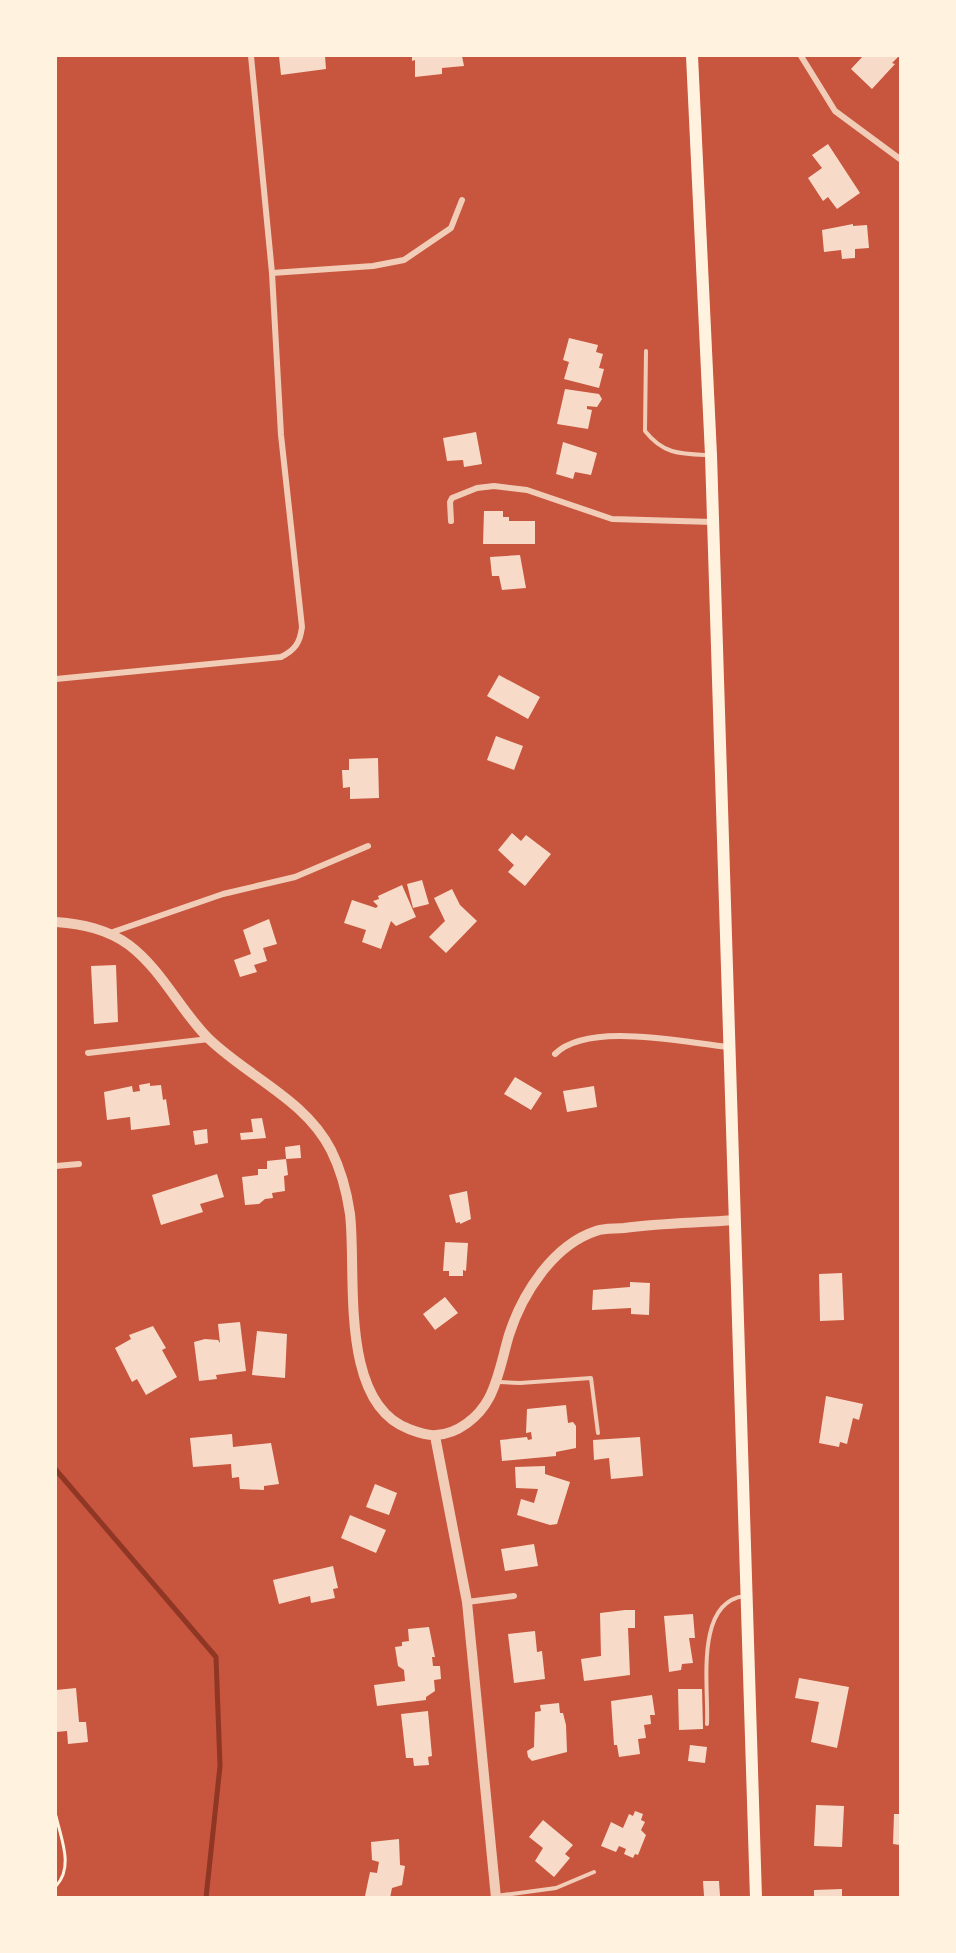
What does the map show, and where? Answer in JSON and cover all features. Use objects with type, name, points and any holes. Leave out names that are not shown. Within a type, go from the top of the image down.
[{"type":"main road","points":[[692,56],[711,455],[756,1898]]},
{"type":"street","points":[[56,679],[280,657],[292,652],[297,645],[302,627],[281,435],[272,273],[251,56]]},
{"type":"street","points":[[801,56],[835,111],[900,159]]},
{"type":"street","points":[[272,273],[373,266],[404,260],[451,228],[462,200]]},
{"type":"street","points":[[451,521],[450,502],[452,498],[477,488],[494,486],[527,490],[612,519],[713,522]]},
{"type":"street","points":[[109,933],[223,894],[295,877],[368,846]]},
{"type":"street","points":[[56,922],[92,927],[109,933],[130,946],[146,961],[209,1039],[296,1107],[319,1131],[331,1150],[343,1178],[350,1213],[357,1350],[375,1400],[405,1428],[435,1436],[449,1432],[472,1419],[490,1396],[518,1310],[539,1276],[560,1253],[596,1231],[649,1224],[735,1220]]},
{"type":"street","points":[[555,1054],[562,1047],[582,1040],[621,1036],[729,1047]]},
{"type":"street","points":[[88,1053],[209,1039]]},
{"type":"street","points":[[56,1166],[79,1164]]},
{"type":"street","points":[[435,1436],[467,1602],[496,1897]]},
{"type":"street","points":[[467,1602],[514,1596]]},
{"type":"lane","points":[[646,351],[645,431],[657,446],[668,450],[684,454],[711,455]]},
{"type":"lane","points":[[495,1382],[520,1383],[591,1378],[598,1433]]},
{"type":"lane","points":[[707,1724],[707,1657],[713,1621],[721,1606],[734,1597],[747,1595]]},
{"type":"lane","points":[[496,1897],[556,1888],[594,1872]]},
{"type":"path","points":[[56,1816],[66,1859],[63,1873],[56,1887]]},
{"type":"building","points":[[279,56],[325,56],[326,69],[281,75]]},
{"type":"building","points":[[412,56],[462,56],[464,66],[442,68],[442,74],[415,77],[415,60],[412,61]]},
{"type":"building","points":[[863,56],[899,56],[892,63],[895,64],[872,89],[851,69]]},
{"type":"building","points":[[828,144],[860,193],[837,209],[828,197],[823,201],[808,178],[822,168],[812,155]]},
{"type":"building","points":[[853,224],[853,226],[867,225],[869,248],[855,249],[855,258],[842,259],[841,250],[824,252],[822,230]]},
{"type":"building","points":[[569,338],[598,345],[596,352],[603,354],[599,368],[604,369],[599,388],[564,379],[569,362],[563,360]]},
{"type":"building","points":[[565,389],[599,394],[602,399],[597,407],[587,406],[587,409],[592,410],[588,429],[557,424]]},
{"type":"building","points":[[476,432],[482,464],[464,467],[463,460],[447,461],[443,438]]},
{"type":"building","points":[[563,442],[597,453],[591,475],[575,472],[573,479],[556,474]]},
{"type":"building","points":[[484,511],[503,511],[503,517],[509,517],[509,521],[535,521],[535,544],[483,544]]},
{"type":"building","points":[[520,555],[526,588],[502,590],[499,576],[492,576],[490,557]]},
{"type":"building","points":[[499,675],[540,697],[528,719],[487,696]]},
{"type":"building","points":[[496,736],[523,746],[514,770],[487,760]]},
{"type":"building","points":[[378,758],[379,798],[350,799],[350,787],[343,788],[342,770],[349,770],[349,759]]},
{"type":"building","points":[[512,833],[521,841],[526,835],[551,854],[525,886],[508,872],[514,865],[498,850]]},
{"type":"building","points":[[422,880],[429,904],[413,908],[407,884]]},
{"type":"building","points":[[402,885],[416,917],[396,926],[391,921],[381,949],[362,942],[366,930],[344,923],[352,900],[376,908],[378,906],[373,901],[379,899],[378,896]]},
{"type":"building","points":[[452,889],[460,905],[477,921],[446,953],[429,937],[445,921],[434,898]]},
{"type":"building","points":[[269,919],[277,944],[263,948],[267,961],[254,965],[257,972],[240,977],[234,960],[251,954],[243,930]]},
{"type":"building","points":[[116,965],[118,1022],[94,1024],[91,966]]},
{"type":"building","points":[[515,1077],[542,1093],[531,1110],[504,1094]]},
{"type":"building","points":[[150,1083],[150,1086],[161,1085],[163,1100],[166,1099],[170,1125],[131,1130],[130,1117],[107,1120],[104,1092],[132,1086],[133,1092],[140,1091],[139,1085]]},
{"type":"building","points":[[594,1086],[597,1107],[567,1112],[563,1091]]},
{"type":"building","points":[[262,1118],[266,1138],[241,1140],[240,1133],[253,1132],[251,1119]]},
{"type":"building","points":[[207,1129],[208,1143],[195,1145],[193,1131]]},
{"type":"building","points":[[300,1145],[301,1158],[286,1159],[285,1147]]},
{"type":"building","points":[[286,1159],[288,1175],[284,1176],[285,1191],[272,1193],[273,1198],[265,1199],[259,1204],[245,1205],[242,1177],[258,1175],[258,1169],[267,1169],[267,1161]]},
{"type":"building","points":[[217,1174],[224,1197],[200,1204],[203,1212],[161,1225],[152,1195]]},
{"type":"building","points":[[467,1191],[471,1219],[460,1224],[460,1222],[456,1223],[449,1195]]},
{"type":"building","points":[[445,1242],[468,1243],[466,1271],[463,1270],[463,1276],[449,1276],[449,1271],[443,1271]]},
{"type":"building","points":[[842,1273],[844,1320],[820,1321],[819,1274]]},
{"type":"building","points":[[630,1282],[650,1283],[649,1315],[631,1314],[631,1308],[592,1310],[593,1290],[630,1287]]},
{"type":"building","points":[[445,1297],[458,1313],[435,1330],[423,1314]]},
{"type":"building","points":[[240,1322],[246,1371],[216,1375],[217,1379],[199,1381],[194,1342],[205,1339],[218,1340],[220,1343],[218,1324]]},
{"type":"building","points":[[153,1326],[166,1348],[162,1350],[177,1377],[146,1395],[137,1379],[132,1382],[115,1348],[131,1339],[129,1335]]},
{"type":"building","points":[[257,1331],[287,1334],[285,1378],[252,1375]]},
{"type":"building","points":[[826,1396],[863,1404],[859,1420],[853,1418],[847,1444],[840,1442],[839,1447],[819,1443]]},
{"type":"building","points":[[566,1405],[568,1423],[573,1422],[576,1426],[576,1448],[556,1452],[556,1456],[502,1461],[500,1440],[527,1437],[528,1440],[532,1439],[531,1432],[526,1433],[527,1409]]},
{"type":"building","points":[[232,1434],[233,1447],[271,1443],[279,1484],[264,1486],[264,1490],[240,1489],[239,1477],[232,1478],[231,1464],[193,1467],[190,1438]]},
{"type":"building","points":[[640,1437],[643,1476],[611,1479],[609,1458],[594,1460],[593,1440]]},
{"type":"building","points":[[545,1466],[545,1474],[570,1482],[557,1524],[550,1525],[517,1515],[521,1499],[534,1503],[538,1489],[516,1488],[515,1467]]},
{"type":"building","points":[[375,1484],[397,1493],[389,1515],[366,1507]]},
{"type":"building","points":[[350,1515],[386,1530],[376,1553],[341,1538]]},
{"type":"building","points":[[534,1544],[538,1566],[505,1571],[501,1549]]},
{"type":"building","points":[[333,1566],[338,1588],[333,1589],[335,1598],[311,1603],[310,1596],[279,1604],[273,1580]]},
{"type":"building","points":[[635,1610],[635,1628],[628,1628],[630,1675],[584,1681],[581,1659],[601,1656],[600,1613]]},
{"type":"building","points":[[693,1614],[695,1638],[689,1638],[693,1663],[682,1664],[681,1670],[669,1672],[664,1616]]},
{"type":"building","points":[[429,1627],[435,1657],[432,1657],[433,1666],[440,1666],[441,1679],[434,1680],[435,1691],[426,1697],[426,1700],[377,1706],[374,1685],[405,1681],[404,1670],[398,1666],[395,1647],[402,1646],[402,1642],[409,1641],[408,1629]]},
{"type":"building","points":[[535,1631],[537,1652],[542,1651],[545,1679],[514,1683],[508,1634]]},
{"type":"building","points":[[799,1678],[849,1687],[837,1748],[811,1742],[819,1702],[795,1698]]},
{"type":"building","points":[[76,1688],[79,1722],[86,1722],[88,1742],[68,1744],[67,1731],[56,1732],[56,1690]]},
{"type":"building","points":[[678,1689],[702,1689],[703,1729],[679,1730]]},
{"type":"building","points":[[652,1695],[655,1715],[650,1715],[651,1724],[644,1725],[646,1738],[638,1739],[640,1754],[619,1757],[617,1745],[614,1745],[611,1701]]},
{"type":"building","points":[[559,1703],[560,1713],[563,1713],[566,1725],[567,1752],[532,1761],[527,1751],[534,1747],[535,1712],[541,1711],[540,1705]]},
{"type":"building","points":[[428,1711],[432,1756],[428,1757],[429,1765],[414,1766],[413,1758],[406,1758],[401,1714]]},
{"type":"building","points":[[690,1745],[707,1747],[705,1763],[688,1761]]},
{"type":"building","points":[[816,1805],[844,1806],[842,1847],[814,1846]]},
{"type":"building","points":[[635,1811],[643,1814],[641,1820],[645,1822],[641,1830],[646,1835],[638,1855],[635,1854],[633,1858],[624,1854],[626,1849],[619,1846],[616,1852],[601,1846],[611,1822],[623,1828],[629,1814],[633,1816]]},
{"type":"building","points":[[894,1814],[900,1814],[900,1845],[893,1844]]},
{"type":"building","points":[[543,1820],[573,1845],[565,1854],[570,1858],[554,1877],[535,1861],[543,1848],[529,1837]]},
{"type":"building","points":[[399,1839],[400,1865],[405,1866],[402,1885],[392,1888],[390,1898],[365,1896],[370,1872],[377,1873],[379,1862],[372,1860],[371,1842]]},
{"type":"building","points":[[703,1881],[719,1881],[720,1896],[704,1896]]},
{"type":"building","points":[[842,1889],[842,1898],[814,1898],[814,1890]]},
{"type":"waterway","points":[[56,1470],[216,1657],[220,1766],[206,1898]]}]
